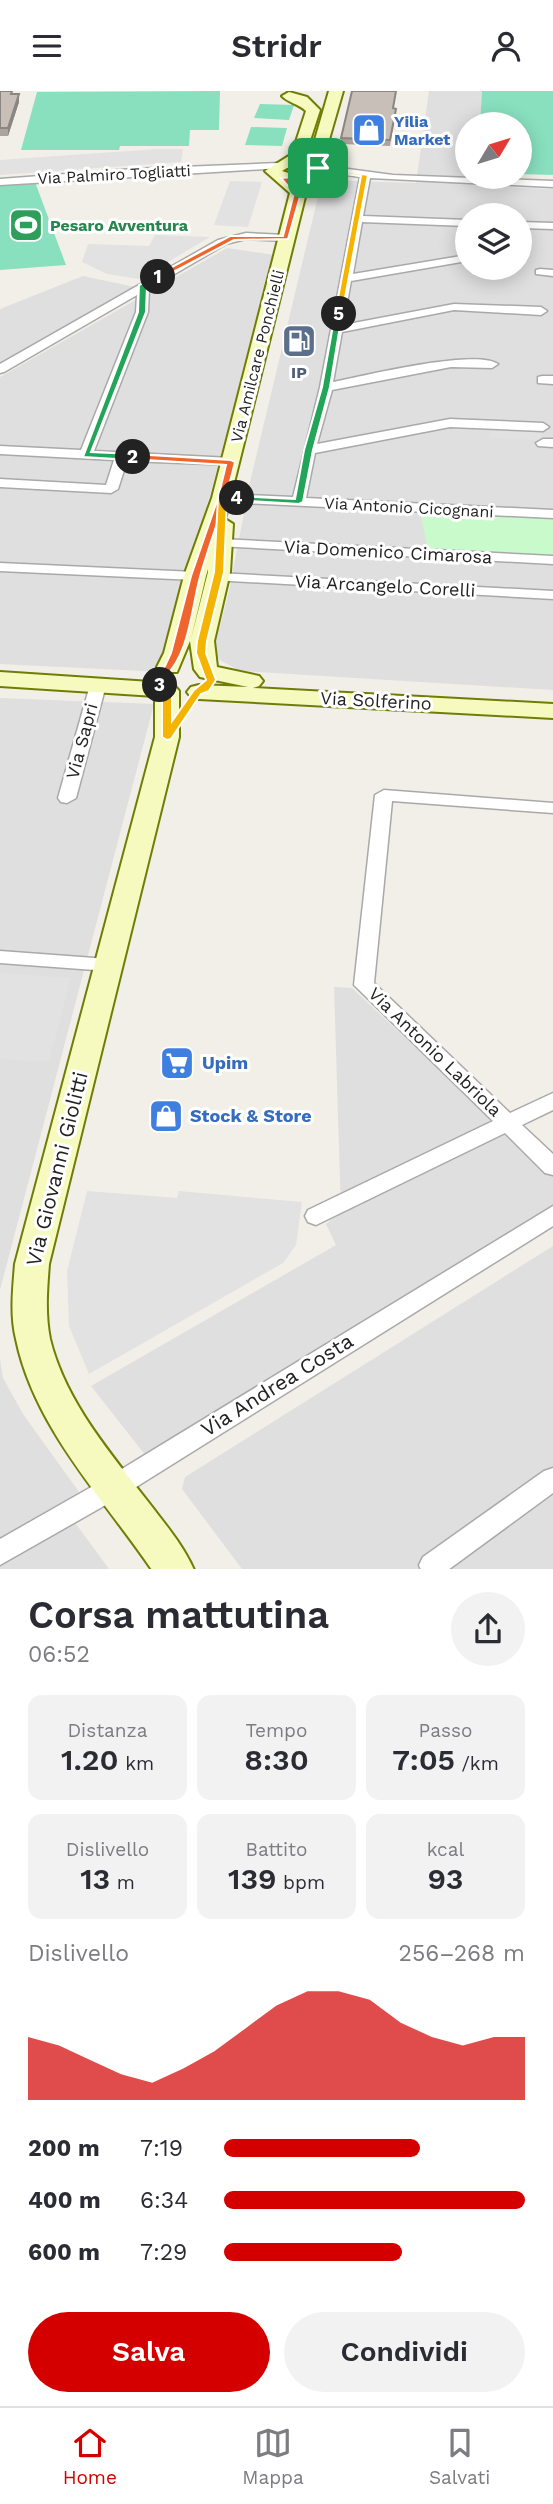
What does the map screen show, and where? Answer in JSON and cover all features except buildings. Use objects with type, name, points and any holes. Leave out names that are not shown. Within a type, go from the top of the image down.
[{"type":"main road","points":[[329,113],[336,91]]},
{"type":"main road","points":[[280,92],[316,93],[329,113]]},
{"type":"main road","points":[[280,92],[302,100],[313,110],[299,156],[282,171]]},
{"type":"main road","name":"Via Amilcare Ponchielli","points":[[292,215],[308,188],[329,113]]},
{"type":"main road","points":[[282,171],[313,172]]},
{"type":"main road","name":"Via Amilcare Ponchielli","points":[[203,681],[202,641],[207,577],[222,498],[298,193],[282,171]]},
{"type":"main road","name":"Via Amilcare Ponchielli","points":[[167,679],[222,543],[222,498]]},
{"type":"main road","name":"Via Solferino","points":[[0,679],[98,685],[167,679],[188,664],[203,681],[549,708]]},
{"type":"main road","name":"Via Solferino","points":[[0,666],[128,672],[167,679]]},
{"type":"main road","name":"Via Giovanni Giolitti","points":[[167,679],[167,737],[32,1264],[29,1301],[33,1341],[47,1385],[174,1569]]},
{"type":"main road","name":"Via Giovanni Giolitti","points":[[167,737],[203,681]]},
{"type":"street","name":"Via Palmiro Togliatti","points":[[0,182],[133,172],[228,169],[282,171]]},
{"type":"street","points":[[313,172],[364,177],[553,184]]},
{"type":"street","points":[[299,502],[309,450],[326,387],[364,177]]},
{"type":"street","points":[[356,219],[455,223]]},
{"type":"street","points":[[532,225],[553,226]]},
{"type":"street","points":[[0,369],[143,285],[233,238],[286,238]]},
{"type":"street","points":[[346,278],[455,260]]},
{"type":"street","points":[[540,272],[553,273]]},
{"type":"street","points":[[86,455],[142,312],[143,285]]},
{"type":"street","points":[[335,330],[454,307],[541,311]]},
{"type":"street","points":[[326,387],[451,363],[492,365]]},
{"type":"street","points":[[309,450],[450,423],[542,427]]},
{"type":"street","points":[[1,450],[231,462]]},
{"type":"street","points":[[0,483],[111,489],[122,456]]},
{"type":"street","name":"Via Antonio Cicognani","points":[[222,498],[553,514]]},
{"type":"street","name":"Via Domenico Cimarosa","points":[[222,543],[553,560]]},
{"type":"street","name":"Via Arcangelo Corelli","points":[[0,566],[553,596]]},
{"type":"street","name":"Via Sapri","points":[[67,798],[98,685]]},
{"type":"street","name":"Via Antonio Labriola","points":[[553,808],[384,795],[364,985],[553,1167]]},
{"type":"street","points":[[0,957],[108,965]]},
{"type":"street","points":[[316,1216],[553,1101]]},
{"type":"street","name":"Via Andrea Costa","points":[[0,1552],[116,1486],[553,1215]]},
{"type":"street","points":[[434,1569],[432,1565],[553,1479]]},
{"type":"shaded area","points":[[429,91],[482,91],[481,112],[455,112],[455,189],[553,189],[553,690],[240,671],[213,653],[229,591],[250,482],[322,180],[416,183]]},
{"type":"shaded area","points":[[183,149],[181,162],[0,175],[0,160]]},
{"type":"shaded area","points":[[230,181],[262,182],[248,227],[214,225]]},
{"type":"shaded area","points":[[155,235],[210,237],[139,279],[107,274],[82,262],[88,244],[149,246]]},
{"type":"shaded area","points":[[227,248],[275,255],[162,672],[0,664],[0,377]]},
{"type":"shaded area","points":[[83,276],[135,287],[0,363],[0,309]]},
{"type":"shaded area","points":[[490,420],[540,423],[541,440],[490,438]]},
{"type":"shaded area","points":[[0,698],[154,704],[0,1290]]},
{"type":"shaded area","points":[[0,973],[71,978],[49,1062],[0,1059]]},
{"type":"shaded area","points":[[334,987],[352,988],[553,1176],[553,1208],[146,1456],[91,1386],[336,1245],[326,1224],[341,1212]]},
{"type":"shaded area","points":[[87,1191],[177,1198],[179,1191],[302,1202],[296,1245],[283,1263],[89,1374],[69,1326],[67,1271]]},
{"type":"shaded area","points":[[553,1246],[553,1569],[242,1569],[182,1489],[185,1477]]},
{"type":"shaded area","points":[[0,1359],[3,1378],[23,1414],[79,1492],[0,1538]]},
{"type":"shaded area","points":[[73,1520],[109,1569],[0,1569],[0,1559]]},
{"type":"green space","points":[[220,91],[219,130],[190,130],[189,146],[120,146],[119,150],[21,150],[37,92]]},
{"type":"green space","points":[[482,91],[553,91],[553,175],[532,174],[532,112],[481,112]]},
{"type":"green space","points":[[260,104],[294,105],[289,120],[254,118]]},
{"type":"green space","points":[[251,127],[287,128],[282,146],[245,145]]},
{"type":"green space","name":"Pesaro Avventura","points":[[35,182],[66,265],[0,270],[0,186]]},
{"type":"green space","points":[[420,511],[553,518],[553,556],[428,550]]},
{"type":"place","name":"Yilia Market","points":[[369,130]]},
{"type":"place","name":"Pesaro Avventura","points":[[26,225]]},
{"type":"place","name":"IP","points":[[299,341]]},
{"type":"place","name":"Upim","points":[[177,1063]]},
{"type":"place","name":"Stock & Store","points":[[166,1116]]},
{"type":"route","points":[[318,168],[319,173],[309,178],[284,178],[298,193],[286,238],[233,238],[143,285],[142,312],[86,455],[231,462],[222,498],[195,576],[176,653],[169,667],[159,677],[161,686],[167,691],[167,737],[198,692],[209,685],[211,680],[201,653],[219,572],[222,498],[299,502],[309,450],[326,387],[365,175],[318,168]]}]
